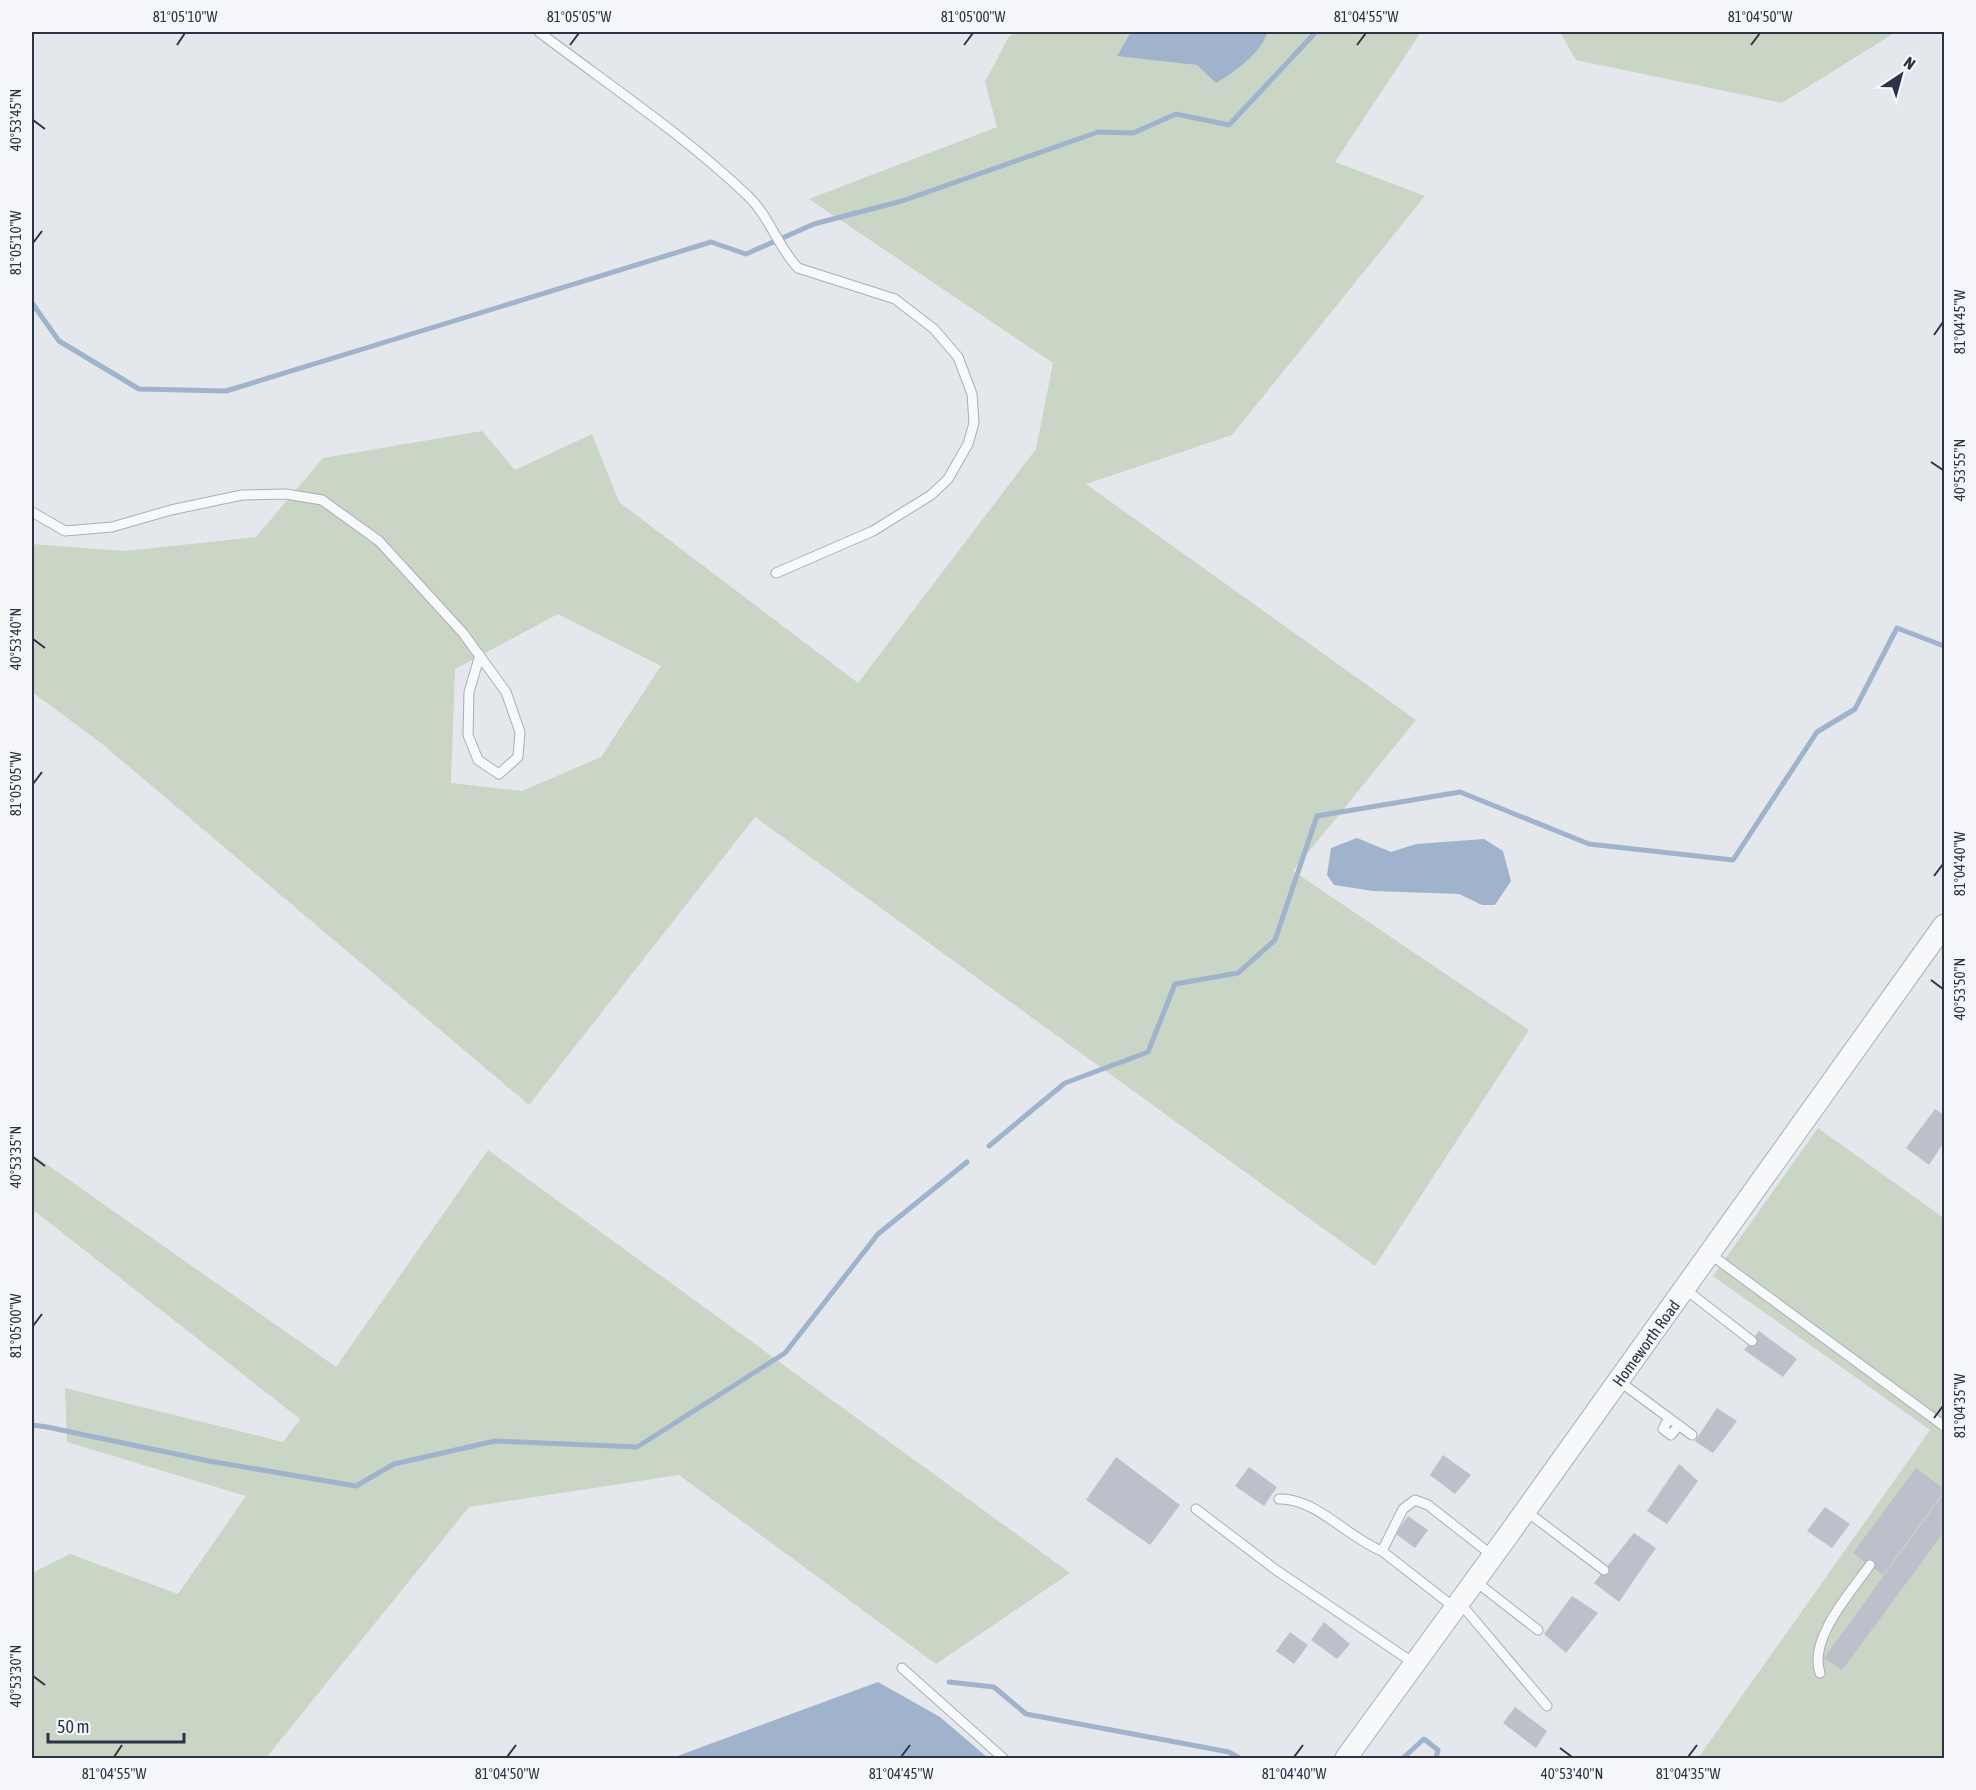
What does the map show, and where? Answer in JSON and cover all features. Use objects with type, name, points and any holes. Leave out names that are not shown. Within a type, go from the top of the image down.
[{"type":"street","name":"Homeworth Road","points":[[1346,1758],[1458,1606],[1944,925]]},
{"type":"lane","points":[[539,32],[698,152],[751,198],[774,231],[788,258],[798,268],[895,299],[934,329],[958,357],[972,394],[974,423],[968,444],[948,479],[931,495],[873,531],[776,573]]},
{"type":"lane","points":[[32,512],[65,531],[112,527],[171,510],[242,495],[286,494],[322,500],[379,541],[419,582],[480,655],[506,692],[520,732],[518,757],[499,774],[478,760],[468,735],[469,692],[480,655]]},
{"type":"lane","points":[[1710,1254],[1944,1426]]},
{"type":"lane","points":[[1685,1289],[1752,1341]]},
{"type":"lane","points":[[1619,1381],[1692,1435]]},
{"type":"lane","points":[[1279,1498],[1292,1498],[1314,1509],[1366,1545],[1382,1551],[1458,1606],[1548,1706]]},
{"type":"lane","points":[[1382,1551],[1403,1509],[1415,1500],[1428,1505],[1493,1556]]},
{"type":"lane","points":[[1196,1509],[1276,1570],[1415,1664]]},
{"type":"lane","points":[[1526,1511],[1604,1570]]},
{"type":"lane","points":[[1820,1673],[1817,1652],[1823,1637],[1833,1617],[1870,1565]]},
{"type":"lane","points":[[1475,1581],[1538,1630]]},
{"type":"lane","points":[[902,1668],[1003,1758]]},
{"type":"green space","points":[[1016,32],[1421,32],[1335,162],[1425,196],[1232,435],[1086,484],[1416,720],[1293,871],[1529,1030],[1375,1266],[755,817],[529,1105],[101,743],[32,692],[32,544],[125,551],[256,537],[323,458],[482,431],[515,470],[592,434],[619,502],[858,683],[1036,449],[1053,363],[809,199],[997,127],[985,82],[1008,38]],"holes":[[[558,614],[661,666],[601,757],[522,791],[451,783],[455,669]]]},
{"type":"green space","points":[[1560,32],[1896,32],[1782,103],[1576,60]]},
{"type":"green space","points":[[1818,1128],[1944,1218],[1944,1758],[1698,1758],[1930,1430],[1713,1276]]},
{"type":"green space","points":[[488,1150],[1070,1573],[936,1664],[679,1475],[469,1507],[266,1758],[32,1758],[32,1573],[70,1554],[178,1594],[246,1496],[67,1442],[65,1388],[283,1442],[300,1419],[32,1209],[32,1154],[336,1367]]},
{"type":"water","points":[[1131,32],[1267,32],[1254,54],[1239,68],[1216,83],[1197,65],[1117,56]]},
{"type":"water","points":[[1357,838],[1391,852],[1416,844],[1484,839],[1503,851],[1511,881],[1495,905],[1482,905],[1459,894],[1373,891],[1334,885],[1327,875],[1331,848]]},
{"type":"water","points":[[878,1682],[940,1717],[988,1758],[672,1758]]},
{"type":"building","points":[[1935,1109],[1944,1115],[1944,1142],[1929,1165],[1906,1148]]},
{"type":"building","points":[[1759,1331],[1797,1359],[1783,1377],[1744,1350]]},
{"type":"building","points":[[1717,1408],[1737,1421],[1713,1453],[1695,1441]]},
{"type":"building","points":[[1443,1455],[1471,1475],[1455,1494],[1430,1475]]},
{"type":"building","points":[[1116,1457],[1180,1505],[1150,1545],[1086,1500]]},
{"type":"building","points":[[1679,1464],[1698,1481],[1667,1524],[1647,1511]]},
{"type":"building","points":[[1249,1467],[1277,1487],[1264,1506],[1235,1486]]},
{"type":"building","points":[[1916,1468],[1944,1491],[1883,1575],[1853,1553]]},
{"type":"building","points":[[1944,1493],[1944,1532],[1842,1670],[1824,1658]]},
{"type":"building","points":[[1825,1507],[1850,1524],[1832,1548],[1807,1531]]},
{"type":"building","points":[[1408,1516],[1428,1530],[1415,1548],[1396,1534]]},
{"type":"building","points":[[1634,1533],[1656,1548],[1619,1602],[1594,1583]]},
{"type":"building","points":[[1572,1596],[1598,1613],[1566,1653],[1544,1634]]},
{"type":"building","points":[[1324,1622],[1350,1644],[1337,1659],[1311,1640]]},
{"type":"building","points":[[1290,1632],[1308,1645],[1294,1664],[1276,1651]]},
{"type":"building","points":[[1515,1707],[1547,1731],[1536,1748],[1503,1723]]},
{"type":"waterway","points":[[32,303],[59,341],[139,389],[226,391],[711,242],[746,254],[814,224],[902,201],[1098,132],[1133,133],[1176,114],[1229,125],[1314,34],[1313,32]]},
{"type":"waterway","points":[[989,1146],[1065,1083],[1148,1052],[1175,984],[1238,973],[1275,940],[1317,816],[1460,792],[1589,844],[1733,860],[1817,732],[1855,709],[1897,628],[1944,646]]},
{"type":"waterway","points":[[32,1425],[209,1461],[356,1486],[394,1464],[495,1441],[637,1447],[785,1353],[878,1234],[967,1162]]},
{"type":"waterway","points":[[949,1682],[994,1687],[1026,1714],[1229,1752],[1239,1758]]},
{"type":"waterway","points":[[1403,1758],[1424,1739],[1438,1750],[1436,1758]]}]
